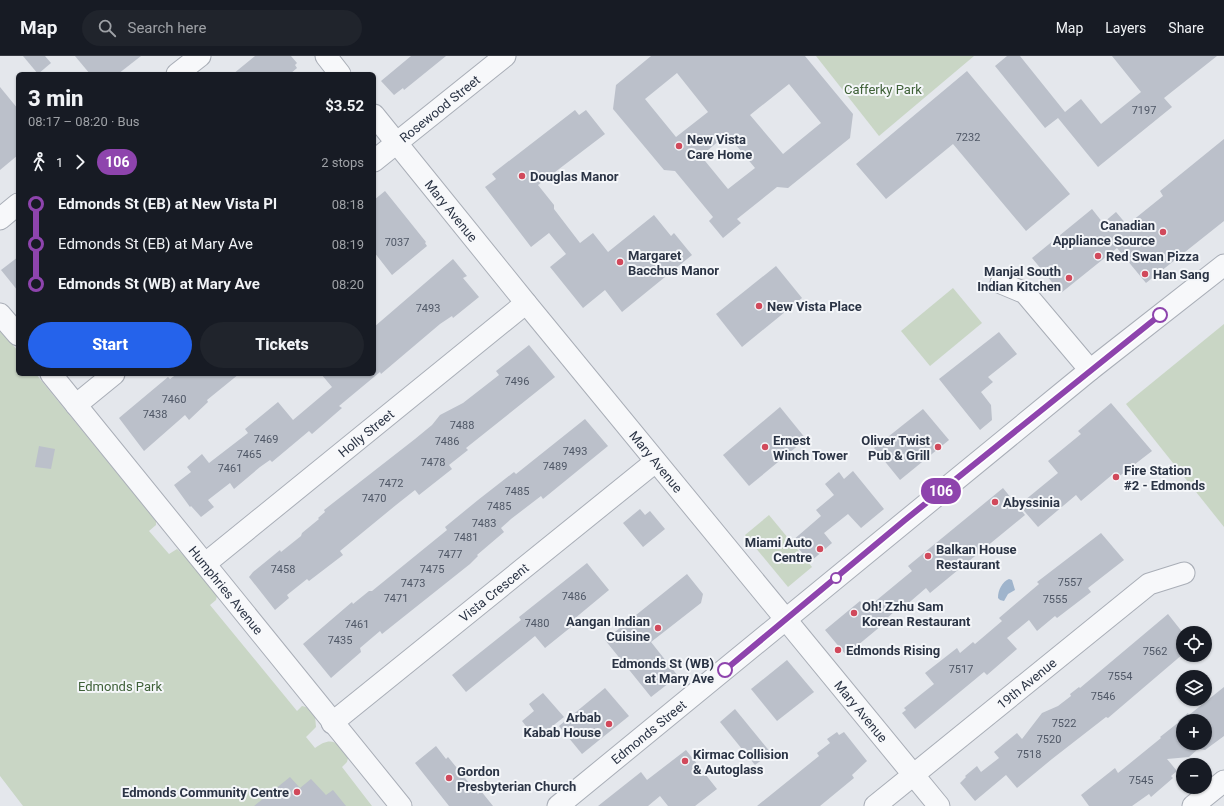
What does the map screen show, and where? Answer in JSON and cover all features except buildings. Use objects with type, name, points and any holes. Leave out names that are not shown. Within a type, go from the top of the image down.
[{"type":"street","points":[[180,72],[200,56]]},
{"type":"street","points":[[326,56],[338,72]]},
{"type":"street","name":"Rosewood Street","points":[[376,159],[505,56]]},
{"type":"street","name":"Mary Avenue","points":[[376,118],[655,462],[940,806]]},
{"type":"street","points":[[0,219],[16,206]]},
{"type":"street","name":"Edmonds Street","points":[[558,806],[1090,370],[1224,265]]},
{"type":"street","points":[[1001,283],[1024,293],[1090,370]]},
{"type":"street","name":"Holly Street","points":[[206,563],[526,303]]},
{"type":"street","points":[[0,314],[16,333]]},
{"type":"street","name":"Humphries Avenue","points":[[53,376],[206,563],[332,723],[401,806]]},
{"type":"street","points":[[76,405],[112,376]]},
{"type":"street","name":"Vista Crescent","points":[[332,723],[655,462]]},
{"type":"street","name":"19th Avenue","points":[[875,806],[1149,584],[1184,573]]},
{"type":"street","points":[[1193,806],[1224,781]]},
{"type":"green space","name":"Cafferky Park","points":[[816,56],[974,56],[879,136]]},
{"type":"green space","points":[[953,288],[982,323],[930,366],[901,331]]},
{"type":"green space","points":[[1224,324],[1224,527],[1126,404]]},
{"type":"green space","name":"Edmonds Park","points":[[0,330],[16,349],[16,376],[38,376],[156,521],[156,525],[149,531],[169,554],[177,549],[188,559],[217,596],[216,600],[210,605],[297,711],[302,706],[306,707],[315,716],[316,727],[306,737],[315,748],[330,741],[334,742],[341,748],[348,758],[347,762],[342,767],[372,806],[23,806],[0,776]]},
{"type":"green space","points":[[769,515],[812,567],[788,587],[745,535]]},
{"type":"water","points":[[1009,579],[1012,580],[1015,590],[1008,594],[1004,601],[1000,600],[998,595],[1002,584]]},
{"type":"bus line","name":"106","points":[[725,670],[905,520],[1160,315]]},
{"type":"place","name":"New Vista Care Home","points":[[679,146]]},
{"type":"place","name":"Douglas Manor","points":[[522,176]]},
{"type":"place","name":"Canadian Appliance Source","points":[[1163,232]]},
{"type":"place","name":"Red Swan Pizza","points":[[1098,256]]},
{"type":"place","name":"Margaret Bacchus Manor","points":[[620,262]]},
{"type":"place","name":"Han Sang","points":[[1145,274]]},
{"type":"place","name":"Manjal South Indian Kitchen","points":[[1069,278]]},
{"type":"place","name":"New Vista Place","points":[[759,306]]},
{"type":"place","name":"Ernest Winch Tower","points":[[765,447]]},
{"type":"place","name":"Oliver Twist Pub & Grill","points":[[938,447]]},
{"type":"place","name":"Fire Station #2 - Edmonds","points":[[1116,477]]},
{"type":"place","name":"Abyssinia","points":[[995,502]]},
{"type":"place","name":"Miami Auto Centre","points":[[820,549]]},
{"type":"place","name":"Balkan House Restaurant","points":[[928,556]]},
{"type":"place","name":"Oh! Zzhu Sam Korean Restaurant","points":[[854,613]]},
{"type":"place","name":"Aangan Indian Cuisine","points":[[658,628]]},
{"type":"place","name":"Edmonds Rising","points":[[838,650]]},
{"type":"place","name":"Edmonds St (WB) at Mary Ave","points":[[725,670]]},
{"type":"place","name":"Arbab Kabab House","points":[[609,724]]},
{"type":"place","name":"Kirmac Collision & Autoglass","points":[[685,761]]},
{"type":"place","name":"Gordon Presbyterian Church","points":[[449,778]]},
{"type":"place","name":"Edmonds Community Centre","points":[[297,792]]}]
